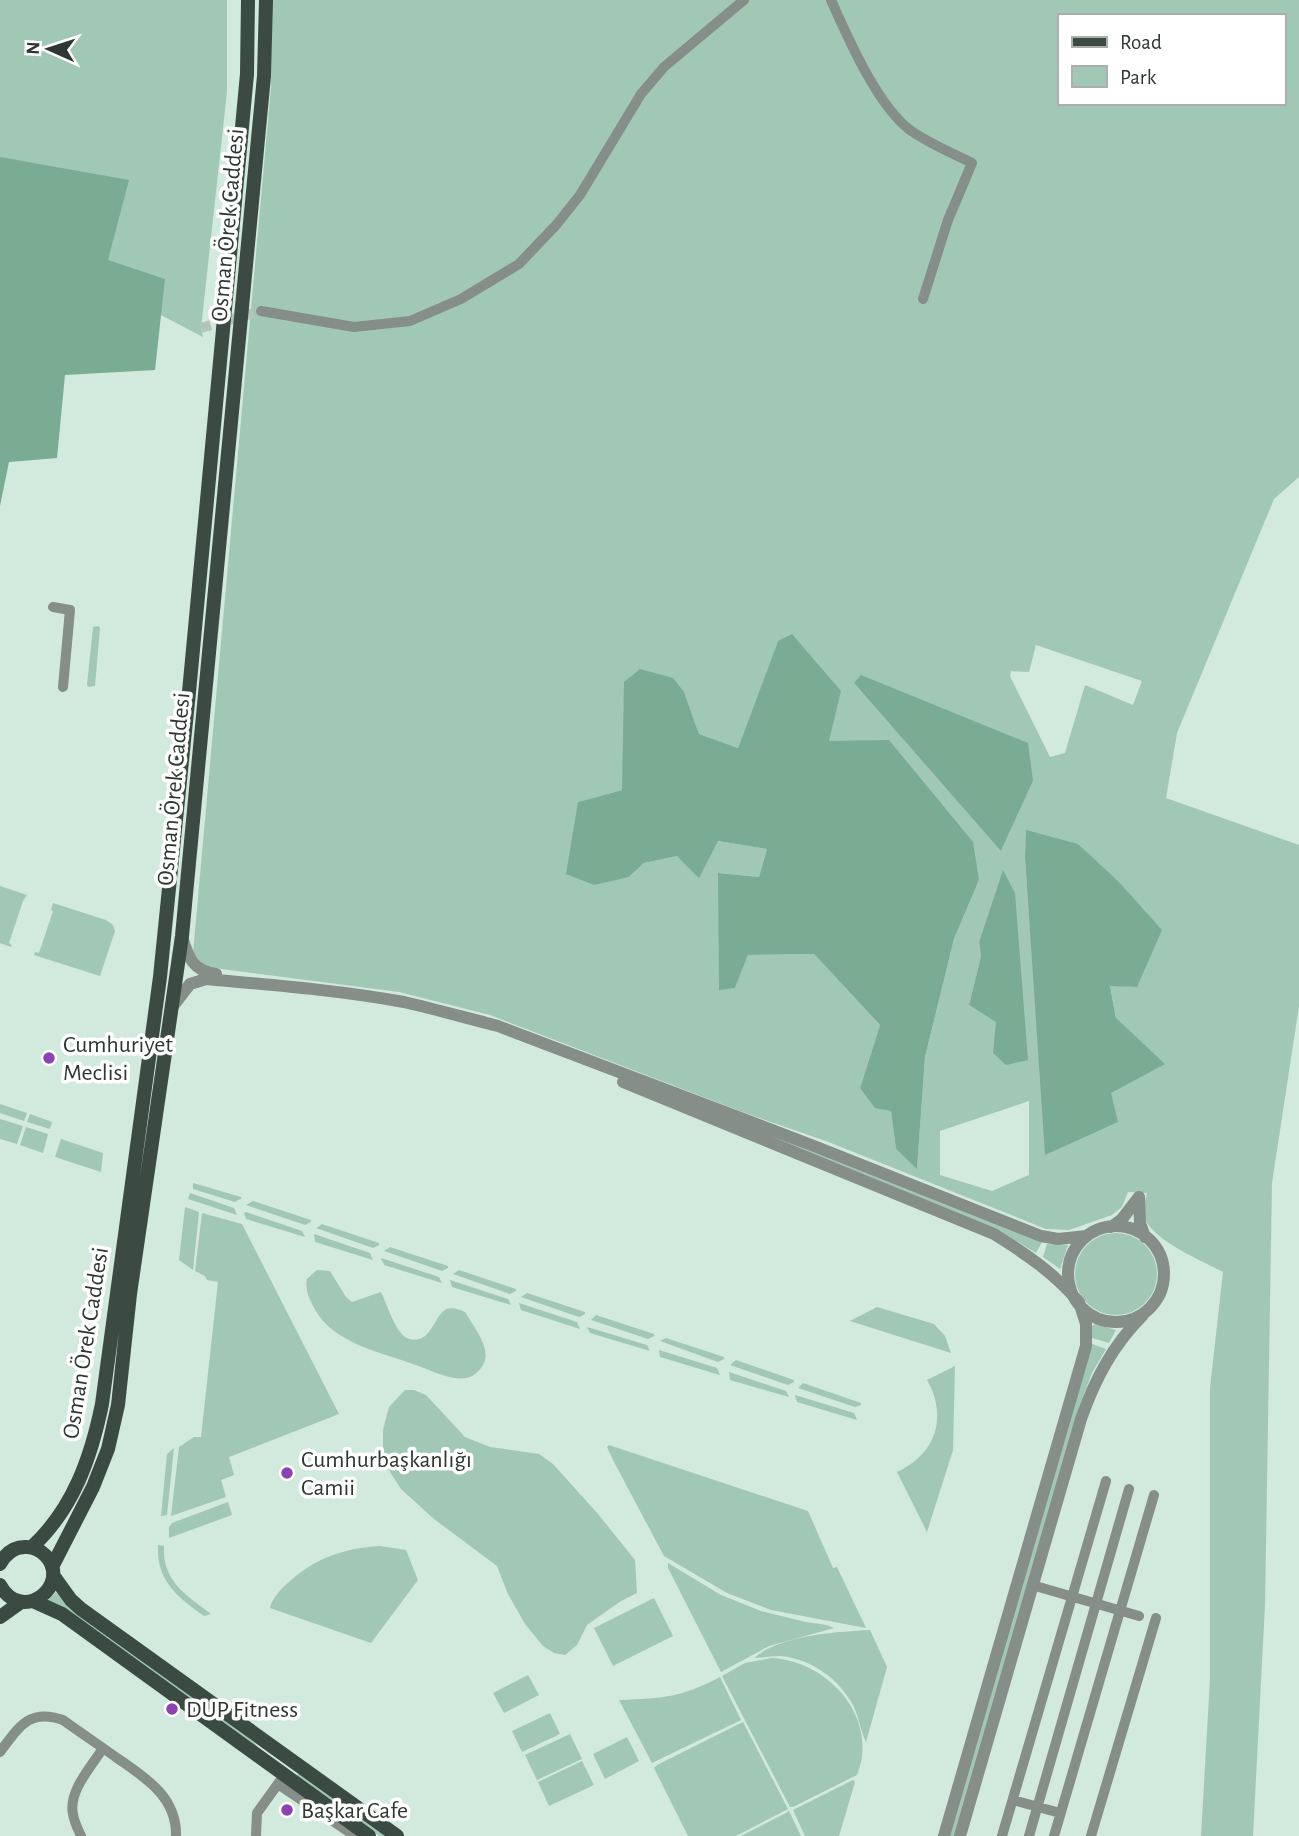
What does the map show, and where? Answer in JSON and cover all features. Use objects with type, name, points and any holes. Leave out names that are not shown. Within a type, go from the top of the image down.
[{"type":"main road","name":"Osman Örek Caddesi","points":[[32,1547],[62,1513],[75,1490],[92,1448],[102,1404],[160,976],[247,74],[248,0]]},
{"type":"main road","name":"Osman Örek Caddesi","points":[[0,1617],[45,1594],[52,1582],[52,1571],[93,1487],[108,1449],[118,1405],[130,1294],[182,936],[264,76],[266,0]]},
{"type":"main road","points":[[0,1545],[32,1547],[45,1554],[52,1571],[71,1600],[81,1609],[397,1836]]},
{"type":"main road","points":[[0,1564],[5,1555],[16,1548]]},
{"type":"main road","points":[[0,1592],[9,1597],[50,1606],[281,1780],[369,1836]]},
{"type":"street","points":[[261,311],[354,327],[410,321],[461,299],[519,264],[580,195],[640,94],[664,67],[744,0]]},
{"type":"street","points":[[831,0],[850,44],[888,107],[909,130],[972,163],[948,220],[923,299]]},
{"type":"street","points":[[53,607],[70,610],[63,687]]},
{"type":"street","points":[[182,936],[193,964],[206,973],[404,1002],[498,1026],[1041,1236],[1058,1239],[1087,1236],[1111,1227],[1130,1229],[1146,1237]]},
{"type":"street","points":[[173,1006],[190,984],[206,979],[292,987]]},
{"type":"street","points":[[467,1018],[995,1234],[1035,1260],[1057,1278],[1090,1313],[1106,1321],[1130,1321],[1143,1315]]},
{"type":"street","points":[[960,1836],[1091,1390],[1111,1354],[1156,1300],[1164,1278],[1160,1255],[1146,1237],[1140,1223],[1139,1197],[1122,1219],[1111,1227]]},
{"type":"street","points":[[944,1836],[1086,1346],[1086,1324],[1071,1287],[1069,1265],[1077,1247],[1087,1236]]},
{"type":"street","points":[[1002,1836],[1106,1481]]},
{"type":"street","points":[[1029,1836],[1129,1489]]},
{"type":"street","points":[[1054,1836],[1154,1495]]},
{"type":"street","points":[[1032,1585],[1139,1616]]},
{"type":"street","points":[[1091,1836],[1156,1618]]},
{"type":"street","points":[[0,1752],[20,1726],[34,1717],[49,1715],[63,1720],[154,1784],[176,1818],[176,1836]]},
{"type":"street","points":[[81,1836],[72,1812],[73,1801],[77,1788],[103,1748]]},
{"type":"street","points":[[256,1836],[257,1813],[293,1762]]},
{"type":"street","points":[[281,1780],[355,1836]]},
{"type":"street","points":[[1013,1800],[1060,1813]]},
{"type":"green space","points":[[0,0],[227,0],[227,92],[201,328],[203,337],[0,231]]},
{"type":"green space","points":[[272,0],[1299,0],[1299,477],[1274,499],[1177,733],[1166,798],[1299,845],[1299,1006],[1272,1183],[1265,1605],[1253,1836],[1201,1836],[1210,1679],[1210,1388],[1223,1272],[1181,1250],[1152,1229],[1144,1214],[1147,1193],[1128,1192],[1122,1207],[1112,1215],[1069,1230],[1046,1229],[826,1141],[745,1113],[490,1015],[399,992],[206,967],[193,953],[271,87]],"holes":[[[778,641],[829,742],[979,880],[954,939],[925,1057],[917,1168],[896,1149],[891,1110],[860,1088],[880,1025],[814,954],[748,955],[735,988],[718,873],[759,877],[767,849],[718,841],[677,856],[644,863],[629,877],[578,802],[622,790],[684,692],[699,734],[738,748]],[[1036,645],[1142,681],[1133,705],[1085,685],[1065,753],[1050,757],[1010,676],[1011,671],[1029,672]],[[854,683],[1033,781],[1001,850]],[[1027,830],[1137,987],[1110,985],[1116,1018],[1111,1093],[1043,1114],[1025,858]],[[1003,871],[1006,1065],[997,1022],[969,1005],[981,956],[979,942]],[[1029,1101],[1029,1175],[992,1191],[940,1175],[940,1131]]]},
{"type":"green space","points":[[0,157],[129,180],[108,260],[165,279],[155,370],[65,375],[57,458],[9,462],[0,506]]},
{"type":"green space","points":[[98,626],[95,686],[89,687],[87,685],[93,627]]},
{"type":"green space","points":[[792,634],[841,691],[829,741],[889,740],[973,842],[979,880],[954,939],[925,1057],[917,1169],[896,1149],[891,1111],[875,1108],[860,1088],[880,1025],[814,954],[748,955],[735,988],[719,990],[718,873],[759,877],[767,849],[718,841],[699,878],[677,856],[644,863],[629,877],[594,885],[566,874],[578,802],[622,790],[624,682],[640,669],[673,678],[684,692],[699,734],[738,748],[778,641]]},
{"type":"green space","points":[[861,675],[1028,743],[1033,781],[1001,851],[854,683]]},
{"type":"green space","points":[[1026,830],[1078,844],[1119,882],[1162,930],[1137,987],[1110,986],[1116,1018],[1165,1064],[1111,1093],[1118,1122],[1045,1155],[1025,858]]},
{"type":"green space","points":[[1003,870],[1015,893],[1028,1060],[1006,1065],[993,1053],[996,1022],[969,1005],[981,956],[979,942]]},
{"type":"green space","points":[[0,886],[27,895],[9,943],[11,947],[0,943]]},
{"type":"green space","points":[[53,903],[106,920],[113,925],[115,931],[100,976],[34,955],[35,952],[39,953],[53,911]]},
{"type":"green space","points":[[622,1076],[1042,1242],[1036,1253],[1000,1231]]},
{"type":"green space","points":[[0,1104],[27,1113],[24,1121],[0,1113]]},
{"type":"green space","points":[[30,1114],[52,1122],[50,1129],[27,1122]]},
{"type":"green space","points":[[0,1119],[23,1126],[17,1144],[0,1139]]},
{"type":"green space","points":[[26,1127],[48,1134],[43,1153],[20,1145]]},
{"type":"green space","points":[[61,1139],[103,1153],[101,1172],[55,1157]]},
{"type":"green space","points":[[193,1183],[242,1198],[235,1202],[193,1189]]},
{"type":"green space","points":[[190,1193],[234,1208],[237,1215],[188,1199]]},
{"type":"green space","points":[[253,1201],[311,1222],[305,1225],[246,1205]]},
{"type":"green space","points":[[185,1207],[199,1212],[193,1270],[179,1260]]},
{"type":"green space","points":[[246,1212],[302,1231],[305,1237],[246,1219]]},
{"type":"green space","points":[[202,1213],[242,1224],[339,1414],[229,1457],[234,1475],[221,1480],[226,1497],[171,1516],[179,1447],[194,1437],[201,1437],[218,1282],[207,1280],[195,1271]]},
{"type":"green space","points":[[322,1224],[379,1245],[373,1248],[316,1228]]},
{"type":"green space","points":[[1116,1233],[1132,1236],[1145,1245],[1154,1258],[1157,1274],[1154,1290],[1145,1303],[1132,1312],[1116,1315],[1100,1312],[1087,1303],[1078,1290],[1075,1274],[1078,1258],[1087,1245],[1100,1236]]},
{"type":"green space","points":[[314,1234],[370,1253],[373,1260],[315,1242]]},
{"type":"green space","points":[[1047,1244],[1068,1245],[1060,1269],[1043,1257]]},
{"type":"green space","points":[[390,1247],[448,1268],[442,1271],[384,1251]]},
{"type":"green space","points":[[381,1258],[439,1277],[442,1283],[384,1265]]},
{"type":"green space","points":[[317,1270],[330,1271],[352,1302],[381,1292],[397,1328],[410,1339],[425,1336],[445,1310],[450,1308],[465,1312],[485,1348],[482,1366],[469,1377],[453,1378],[368,1349],[341,1336],[320,1317],[309,1298],[307,1279]]},
{"type":"green space","points":[[459,1270],[516,1291],[510,1294],[453,1274]]},
{"type":"green space","points":[[450,1280],[508,1299],[511,1305],[452,1287]]},
{"type":"green space","points":[[527,1293],[585,1314],[579,1317],[521,1297]]},
{"type":"green space","points":[[519,1303],[577,1322],[580,1329],[521,1310]]},
{"type":"green space","points":[[877,1307],[934,1324],[945,1336],[951,1353],[850,1321]]},
{"type":"green space","points":[[596,1315],[654,1336],[648,1339],[591,1320]]},
{"type":"green space","points":[[1095,1324],[1116,1330],[1109,1343],[1092,1338],[1092,1326]]},
{"type":"green space","points":[[587,1327],[647,1345],[650,1351],[590,1333]]},
{"type":"green space","points":[[666,1338],[724,1359],[718,1362],[660,1341]]},
{"type":"green space","points":[[1092,1344],[1106,1349],[1092,1373],[1080,1404],[955,1836],[949,1836]]},
{"type":"green space","points":[[659,1350],[717,1368],[720,1375],[660,1357]]},
{"type":"green space","points":[[736,1360],[794,1382],[788,1385],[730,1365]]},
{"type":"green space","points":[[955,1366],[953,1450],[927,1532],[897,1472],[921,1455],[934,1433],[937,1407],[927,1380]]},
{"type":"green space","points":[[729,1372],[786,1391],[789,1397],[730,1380]]},
{"type":"green space","points":[[803,1383],[861,1405],[855,1407],[798,1388]]},
{"type":"green space","points":[[405,1390],[426,1395],[465,1437],[490,1447],[539,1454],[553,1464],[635,1560],[637,1593],[587,1625],[577,1645],[565,1655],[554,1653],[543,1646],[525,1624],[508,1594],[497,1566],[434,1519],[401,1489],[383,1461],[383,1430],[389,1407]]},
{"type":"green space","points":[[795,1395],[854,1413],[857,1420],[797,1402]]},
{"type":"green space","points":[[609,1445],[808,1511],[833,1568],[837,1567],[866,1628],[771,1610],[727,1593],[664,1556],[614,1462],[607,1447]]},
{"type":"green space","points":[[174,1448],[167,1515],[161,1516],[167,1454]]},
{"type":"green space","points":[[228,1502],[232,1515],[169,1538],[169,1527],[172,1523]]},
{"type":"green space","points":[[158,1545],[164,1546],[167,1569],[177,1586],[211,1614],[204,1616],[170,1587],[161,1568]]},
{"type":"green space","points":[[380,1546],[406,1550],[418,1580],[371,1643],[270,1608],[280,1591],[309,1567],[343,1552]]},
{"type":"green space","points":[[668,1563],[721,1595],[761,1611],[834,1628],[769,1646],[721,1672],[668,1568]]},
{"type":"green space","points":[[56,1592],[82,1615],[254,1742],[261,1752],[47,1601]]},
{"type":"green space","points":[[654,1598],[673,1636],[613,1666],[594,1628]]},
{"type":"green space","points":[[870,1630],[887,1667],[866,1742],[856,1711],[848,1697],[824,1672],[792,1658],[754,1658],[778,1644],[793,1640]]},
{"type":"green space","points":[[772,1658],[793,1662],[830,1681],[844,1696],[855,1714],[861,1733],[862,1754],[857,1775],[793,1807],[790,1807],[722,1676],[745,1663]]},
{"type":"green space","points":[[528,1675],[539,1695],[504,1713],[493,1693]]},
{"type":"green space","points":[[720,1677],[741,1720],[652,1763],[619,1700],[671,1696]]},
{"type":"green space","points":[[550,1713],[560,1734],[522,1752],[512,1731]]},
{"type":"green space","points":[[743,1722],[788,1809],[736,1836],[688,1836],[654,1768]]},
{"type":"green space","points":[[570,1734],[582,1759],[537,1780],[525,1755]]},
{"type":"green space","points":[[627,1737],[639,1761],[605,1779],[593,1754]]},
{"type":"green space","points":[[582,1761],[594,1785],[549,1806],[538,1782]]},
{"type":"green space","points":[[298,1773],[389,1836],[379,1836],[297,1776]]},
{"type":"green space","points":[[853,1780],[855,1782],[839,1836],[805,1836],[793,1810]]},
{"type":"green space","points":[[789,1811],[801,1836],[741,1836],[786,1813]]},
{"type":"tunnel","points":[[201,328],[261,311]]},
{"type":"place","name":"Cumhuriyet Meclisi","points":[[49,1058]]},
{"type":"place","name":"Cumhurbaşkanlığı Camii","points":[[287,1473]]},
{"type":"place","name":"DUP Fitness","points":[[172,1709]]},
{"type":"place","name":"Başkar Cafe","points":[[287,1810]]}]
